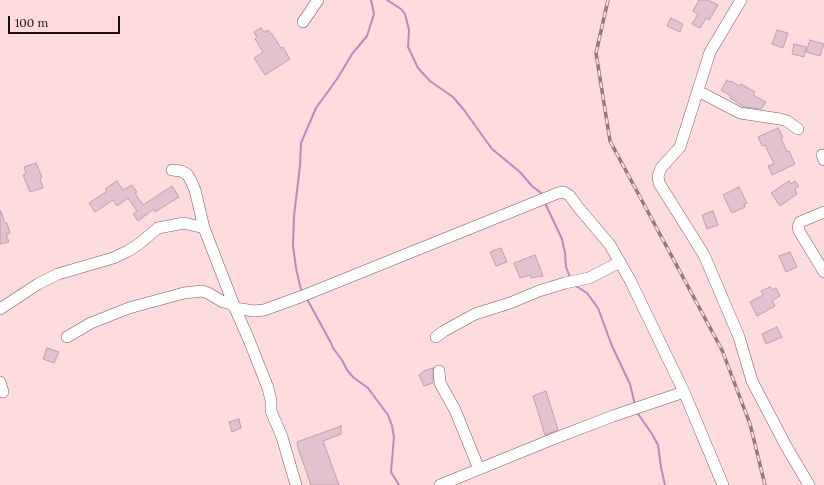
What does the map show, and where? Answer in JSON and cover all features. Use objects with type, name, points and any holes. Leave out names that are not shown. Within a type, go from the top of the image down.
[{"type":"street","points":[[303,22],[318,0]]},
{"type":"street","points":[[741,0],[710,52],[680,148],[661,168],[658,176],[659,183],[704,255],[739,337],[752,382],[786,446],[809,485]]},
{"type":"street","points":[[698,91],[740,113],[780,119],[787,121],[798,129]]},
{"type":"street","points":[[172,170],[187,174],[195,190],[204,228],[268,388],[272,402],[271,411],[282,437],[296,485]]},
{"type":"street","points":[[67,337],[91,323],[129,308],[194,291],[208,293],[223,302],[230,303],[235,308],[254,311],[264,310],[300,297],[558,192],[564,192],[570,196],[610,245],[630,280],[684,392],[723,485]]},
{"type":"street","points":[[824,212],[800,222],[798,227],[824,272]]},
{"type":"street","points":[[0,309],[38,284],[58,274],[113,258],[139,244],[158,228],[184,223],[204,228]]},
{"type":"street","points":[[436,337],[475,314],[510,303],[539,291],[565,283],[589,278],[620,262]]},
{"type":"street","points":[[439,371],[440,383],[455,410],[479,469]]},
{"type":"street","points":[[440,485],[613,416],[684,392]]},
{"type":"building","points":[[699,0],[708,0],[718,5],[709,20],[706,18],[700,28],[692,24],[698,14],[693,11]]},
{"type":"building","points":[[671,18],[683,24],[680,32],[667,26]]},
{"type":"building","points":[[261,28],[264,32],[268,30],[272,34],[281,48],[283,47],[290,59],[265,75],[254,58],[263,52],[255,39],[257,37],[254,32]]},
{"type":"building","points":[[777,30],[788,33],[783,48],[772,44]]},
{"type":"building","points":[[810,40],[824,44],[820,56],[806,52]]},
{"type":"building","points":[[794,44],[806,47],[804,57],[792,54]]},
{"type":"building","points":[[727,80],[740,86],[741,84],[755,92],[753,95],[766,102],[761,109],[744,107],[721,90]]},
{"type":"building","points":[[778,128],[783,137],[781,138],[787,152],[789,151],[795,164],[772,175],[768,166],[774,164],[765,145],[762,146],[758,137]]},
{"type":"building","points":[[36,163],[42,177],[40,178],[43,188],[30,192],[23,175],[26,174],[24,167]]},
{"type":"building","points":[[117,181],[123,190],[132,185],[137,192],[135,193],[143,205],[172,186],[179,197],[155,212],[154,209],[138,221],[133,214],[137,211],[128,198],[117,206],[113,200],[95,212],[89,203],[107,191],[105,189]]},
{"type":"building","points":[[789,181],[791,184],[795,181],[799,186],[795,189],[797,194],[780,206],[771,193]]},
{"type":"building","points":[[739,187],[747,203],[744,204],[745,207],[732,213],[723,195]]},
{"type":"building","points":[[0,211],[5,223],[7,223],[10,233],[6,234],[9,242],[0,244]]},
{"type":"building","points":[[713,211],[718,225],[707,229],[702,215]]},
{"type":"building","points":[[501,248],[507,262],[496,266],[490,252]]},
{"type":"building","points":[[790,252],[797,267],[786,272],[779,256]]},
{"type":"building","points":[[535,255],[543,276],[531,278],[530,275],[520,278],[514,263]]},
{"type":"building","points":[[770,287],[772,290],[776,288],[780,296],[772,301],[775,306],[757,316],[750,302],[763,295],[761,291]]},
{"type":"building","points":[[777,327],[782,337],[766,344],[762,334]]},
{"type":"building","points":[[47,348],[59,352],[54,363],[43,359]]},
{"type":"building","points":[[433,368],[433,383],[424,386],[419,375],[424,371]]},
{"type":"building","points":[[546,391],[558,430],[545,435],[533,396]]},
{"type":"building","points":[[239,419],[241,428],[232,432],[229,422]]},
{"type":"building","points":[[341,426],[341,434],[323,441],[339,485],[311,485],[297,442]]},
{"type":"waterway","points":[[301,290],[293,246],[294,216],[301,143],[316,108],[337,79],[352,54],[367,36],[374,14],[371,0]]},
{"type":"waterway","points":[[387,0],[401,9],[405,14],[409,30],[408,47],[418,68],[430,81],[453,97],[492,149],[520,172],[542,195]]},
{"type":"waterway","points":[[545,203],[562,239],[566,267],[570,277]]},
{"type":"waterway","points":[[576,286],[587,293],[598,308],[612,346],[630,384],[635,405]]},
{"type":"waterway","points":[[307,299],[333,348],[347,370],[354,378],[368,388],[388,415],[394,437],[391,472],[399,485]]},
{"type":"waterway","points":[[636,411],[658,445],[665,485]]},
{"type":"railway","points":[[608,0],[596,53],[610,141],[722,350],[750,424],[765,485]]}]
